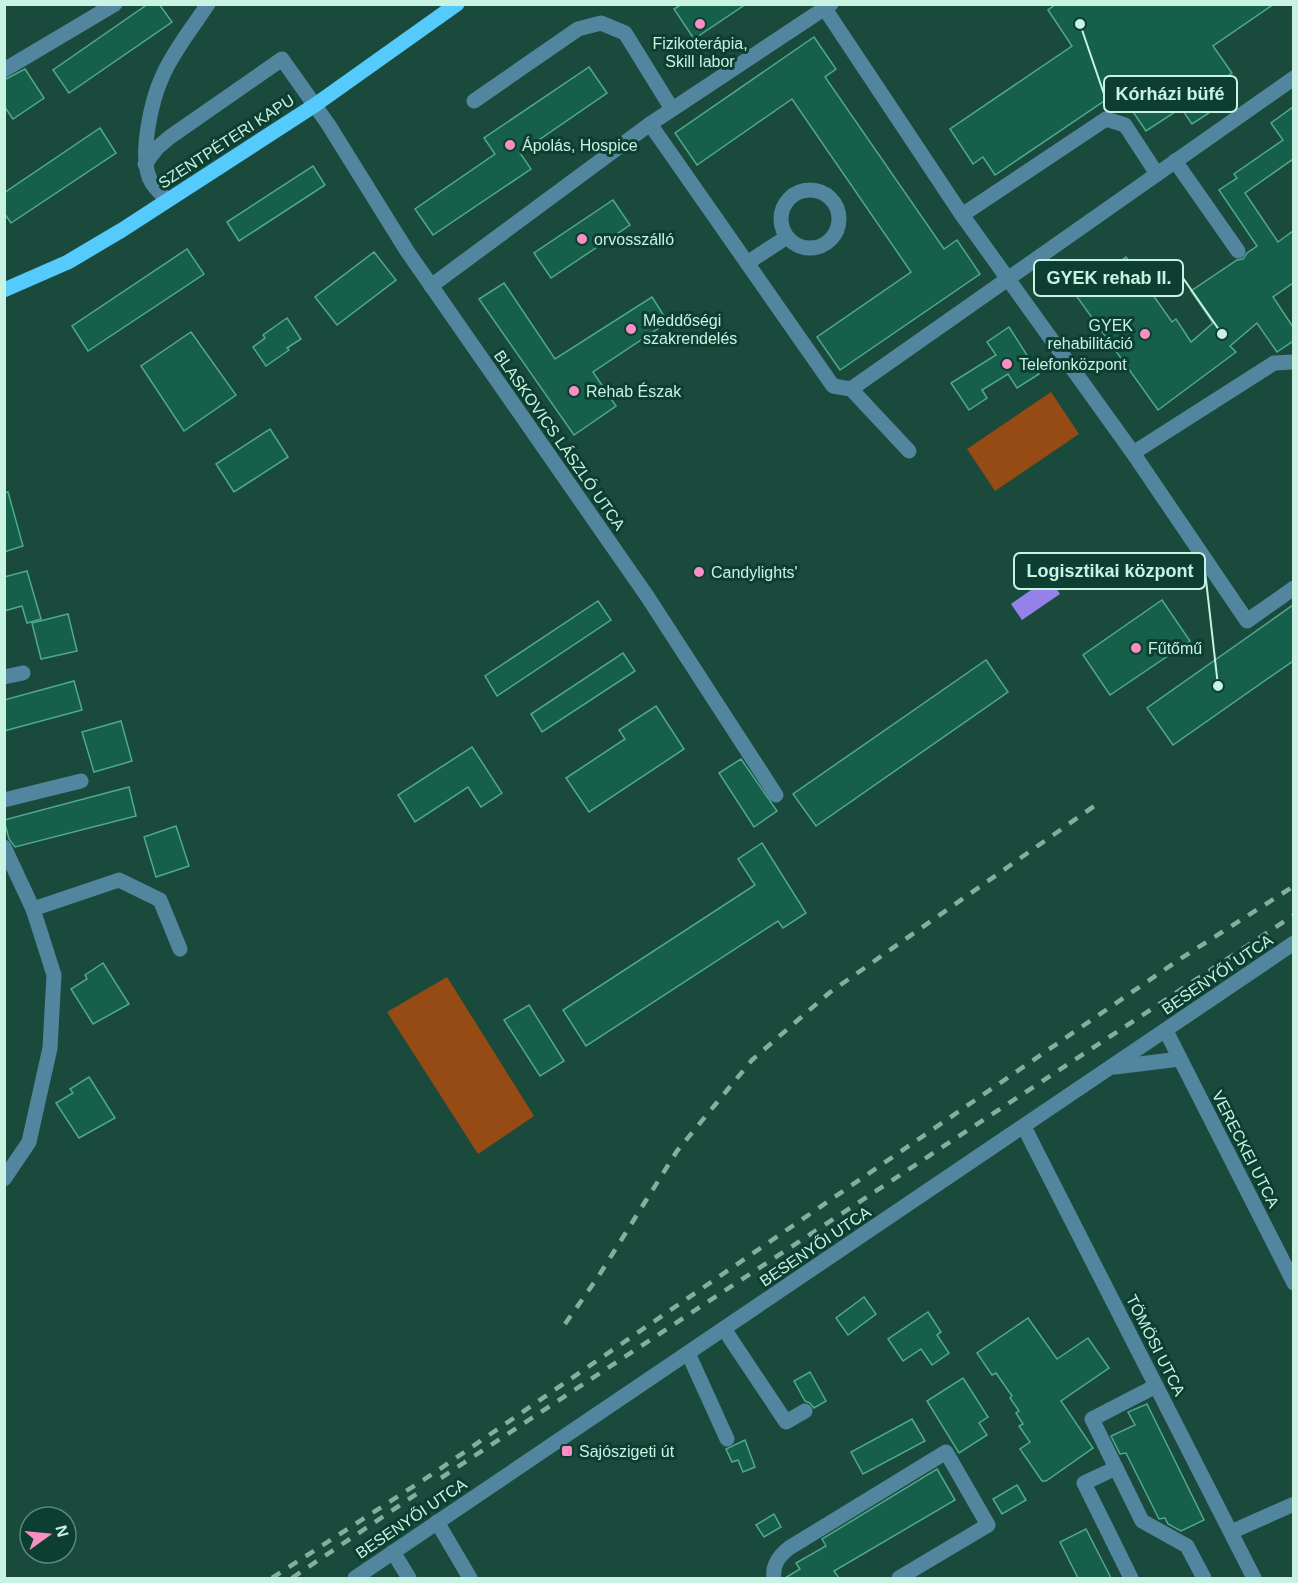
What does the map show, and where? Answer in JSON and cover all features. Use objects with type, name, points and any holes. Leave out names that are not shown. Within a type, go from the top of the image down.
[{"type":"main road","name":"SZENTPÉTERI KAPU","points":[[4,290],[68,262],[122,230],[315,105],[457,4]]},
{"type":"street","points":[[4,70],[115,4]]},
{"type":"street","points":[[167,200],[151,182],[146,164],[146,141],[150,120],[162,75],[208,4]]},
{"type":"street","points":[[431,286],[650,124],[828,7],[962,215],[1133,453],[1247,621],[1293,588]]},
{"type":"street","points":[[474,101],[578,29],[601,23],[625,33],[672,109]]},
{"type":"street","name":"BLASKOVICS LÁSZLÓ UTCA","points":[[146,164],[163,143],[282,59],[315,105],[407,251],[647,596],[776,795]]},
{"type":"street","points":[[851,388],[1293,78]]},
{"type":"street","points":[[962,215],[1106,119],[1125,125],[1157,174]]},
{"type":"street","points":[[650,124],[833,386],[851,388],[909,451]]},
{"type":"street","points":[[1175,161],[1238,251]]},
{"type":"street","points":[[747,263],[787,237]]},
{"type":"street","points":[[1133,453],[1274,363],[1293,362]]},
{"type":"street","points":[[4,677],[23,673]]},
{"type":"street","points":[[4,800],[81,781]]},
{"type":"street","points":[[4,847],[33,909],[54,975],[50,1048],[29,1142],[4,1179]]},
{"type":"street","points":[[33,909],[119,880],[160,900],[180,949]]},
{"type":"street","name":"BESENYŐI UTCA","points":[[355,1578],[1293,944]]},
{"type":"street","name":"VERECKEI UTCA","points":[[1166,1031],[1293,1283]]},
{"type":"street","points":[[1112,1067],[1180,1059]]},
{"type":"street","name":"TÖMÖSI UTCA","points":[[1024,1127],[1254,1578]]},
{"type":"street","points":[[724,1329],[786,1422],[805,1411]]},
{"type":"street","points":[[688,1353],[727,1439]]},
{"type":"street","points":[[1156,1386],[1092,1419],[1142,1521],[1187,1546],[1204,1578]]},
{"type":"street","points":[[774,1578],[776,1561],[789,1548],[946,1452],[988,1525],[899,1578]]},
{"type":"street","points":[[1116,1468],[1084,1483],[1131,1578]]},
{"type":"street","points":[[1231,1532],[1293,1504]]},
{"type":"street","points":[[437,1522],[470,1578]]},
{"type":"street","points":[[393,1552],[409,1578]]},
{"type":"shaded area","points":[[1051,392],[1079,434],[995,491],[967,449]]},
{"type":"shaded area","points":[[1047,574],[1060,594],[1022,620],[1011,604],[1041,583],[1038,579]]},
{"type":"shaded area","points":[[447,977],[534,1116],[478,1154],[387,1012]]},
{"type":"building","points":[[148,4],[159,4],[172,22],[69,93],[53,70]]},
{"type":"building","name":"Fizikoterápia, Skill labor","points":[[682,4],[746,4],[694,39],[674,9]]},
{"type":"building","points":[[1056,4],[1274,4],[1213,46],[1232,73],[1204,92],[1215,109],[1192,124],[1181,108],[1146,131],[1119,91],[995,175],[983,157],[973,164],[950,129],[1072,46],[1048,10]]},
{"type":"building","points":[[814,37],[836,69],[825,77],[944,249],[957,240],[980,274],[840,370],[817,337],[911,272],[792,99],[697,165],[675,133]]},
{"type":"building","name":"Ápolás, Hospice","points":[[589,67],[607,93],[520,153],[531,169],[433,235],[415,209],[495,154],[484,138]]},
{"type":"building","points":[[25,69],[44,98],[13,119],[4,106],[4,80]]},
{"type":"building","points":[[1293,107],[1293,159],[1245,193],[1278,242],[1293,231],[1293,283],[1273,297],[1293,327],[1293,341],[1277,352],[1257,323],[1230,346],[1236,352],[1158,410],[1075,294],[1126,257],[1172,322],[1176,319],[1191,342],[1213,323],[1191,291],[1237,260],[1243,259],[1257,246],[1219,190],[1237,178],[1234,174],[1283,140],[1271,123]]},
{"type":"building","points":[[100,128],[116,153],[11,223],[4,213],[4,193]]},
{"type":"building","points":[[313,166],[325,185],[239,241],[227,222]]},
{"type":"building","name":"orvosszálló","points":[[613,200],[630,225],[551,278],[534,253]]},
{"type":"building","points":[[187,249],[204,274],[88,351],[72,326]]},
{"type":"building","points":[[374,252],[396,280],[337,325],[315,297]]},
{"type":"building","points":[[504,283],[555,359],[652,297],[668,322],[593,372],[616,406],[574,435],[479,299]]},
{"type":"building","points":[[287,318],[301,339],[266,366],[253,347],[265,338],[263,335]]},
{"type":"building","name":"Telefonközpont","points":[[1009,327],[1039,374],[1017,388],[1008,374],[982,390],[987,398],[969,410],[951,383],[996,355],[987,342]]},
{"type":"building","points":[[191,332],[236,395],[184,431],[141,366]]},
{"type":"building","points":[[270,429],[288,457],[234,492],[216,464]]},
{"type":"building","points":[[8,492],[23,546],[4,552],[4,493]]},
{"type":"building","points":[[27,571],[41,619],[27,623],[22,606],[4,611],[4,577]]},
{"type":"building","name":"Fűtőmű","points":[[1162,600],[1190,641],[1110,695],[1083,655]]},
{"type":"building","points":[[598,601],[611,620],[497,696],[485,676]]},
{"type":"building","points":[[1293,605],[1293,661],[1173,745],[1147,708]]},
{"type":"building","points":[[68,614],[77,651],[41,659],[32,623]]},
{"type":"building","points":[[623,653],[635,671],[542,732],[531,714]]},
{"type":"building","points":[[986,660],[1008,692],[816,826],[793,794]]},
{"type":"building","points":[[74,681],[82,710],[4,731],[4,700]]},
{"type":"building","points":[[656,706],[684,749],[589,812],[566,778],[625,739],[619,730]]},
{"type":"building","points":[[121,721],[132,761],[94,772],[82,732]]},
{"type":"building","points":[[472,747],[502,793],[481,807],[468,787],[415,822],[398,795]]},
{"type":"building","points":[[741,759],[777,811],[754,827],[719,773]]},
{"type":"building","points":[[129,787],[136,816],[15,847],[9,839],[4,820]]},
{"type":"building","points":[[176,826],[189,866],[156,877],[144,837]]},
{"type":"building","points":[[762,843],[806,913],[783,928],[778,921],[586,1046],[563,1010],[755,885],[738,859]]},
{"type":"building","points":[[103,963],[129,1004],[93,1024],[71,989],[87,979],[85,975]]},
{"type":"building","points":[[529,1005],[564,1061],[540,1076],[504,1020]]},
{"type":"building","points":[[89,1077],[115,1118],[79,1138],[56,1103],[73,1093],[70,1089]]},
{"type":"building","points":[[864,1297],[876,1314],[848,1335],[836,1318]]},
{"type":"building","points":[[928,1312],[941,1332],[937,1335],[949,1353],[932,1365],[921,1349],[903,1361],[888,1339]]},
{"type":"building","points":[[1028,1318],[1057,1359],[1088,1338],[1109,1368],[1061,1401],[1093,1448],[1046,1481],[1042,1481],[1020,1449],[1030,1442],[1019,1426],[1023,1424],[1016,1413],[1019,1411],[1010,1398],[1012,1396],[996,1373],[992,1375],[977,1353]]},
{"type":"building","points":[[810,1372],[826,1401],[814,1408],[805,1401],[794,1381]]},
{"type":"building","points":[[963,1378],[988,1417],[979,1423],[987,1435],[959,1453],[927,1401]]},
{"type":"building","points":[[1147,1404],[1204,1520],[1181,1531],[1168,1524],[1165,1518],[1159,1519],[1126,1453],[1120,1454],[1111,1436],[1135,1425],[1128,1412]]},
{"type":"building","points":[[912,1419],[925,1441],[863,1474],[851,1452]]},
{"type":"building","points":[[745,1440],[755,1467],[743,1472],[738,1460],[732,1462],[726,1449]]},
{"type":"building","points":[[937,1469],[955,1500],[834,1571],[839,1578],[785,1578],[800,1569],[796,1563],[826,1546],[822,1539]]},
{"type":"building","points":[[1017,1485],[1026,1500],[1002,1514],[993,1499]]},
{"type":"building","points":[[774,1514],[781,1527],[764,1537],[756,1525]]},
{"type":"building","points":[[1086,1529],[1111,1578],[1078,1578],[1060,1542]]},
{"type":"railway","points":[[565,1324],[598,1277],[677,1151],[752,1060],[829,993],[1100,802]]},
{"type":"railway","points":[[272,1578],[434,1473],[1180,959],[1294,886]]},
{"type":"railway","points":[[441,1478],[1294,915]]},
{"type":"railway","points":[[292,1578],[421,1491]]},
{"type":"place","name":"Fizikoterápia, Skill labor","points":[[700,24]]},
{"type":"place","name":"Kórházi büfé","points":[[1080,24]]},
{"type":"place","name":"Ápolás, Hospice","points":[[510,145]]},
{"type":"place","name":"orvosszálló","points":[[582,239]]},
{"type":"place","name":"Meddőségi szakrendelés","points":[[631,329]]},
{"type":"place","name":"GYEK rehabilitáció","points":[[1145,334]]},
{"type":"place","name":"GYEK rehab II.","points":[[1222,334]]},
{"type":"place","name":"Telefonközpont","points":[[1007,364]]},
{"type":"place","name":"Rehab Észak","points":[[574,391]]},
{"type":"place","name":"Candylights'","points":[[699,572]]},
{"type":"place","name":"Fűtőmű","points":[[1136,648]]},
{"type":"place","name":"Logisztikai központ","points":[[1218,686]]},
{"type":"place","name":"Sajószigeti út","points":[[567,1451]]}]
